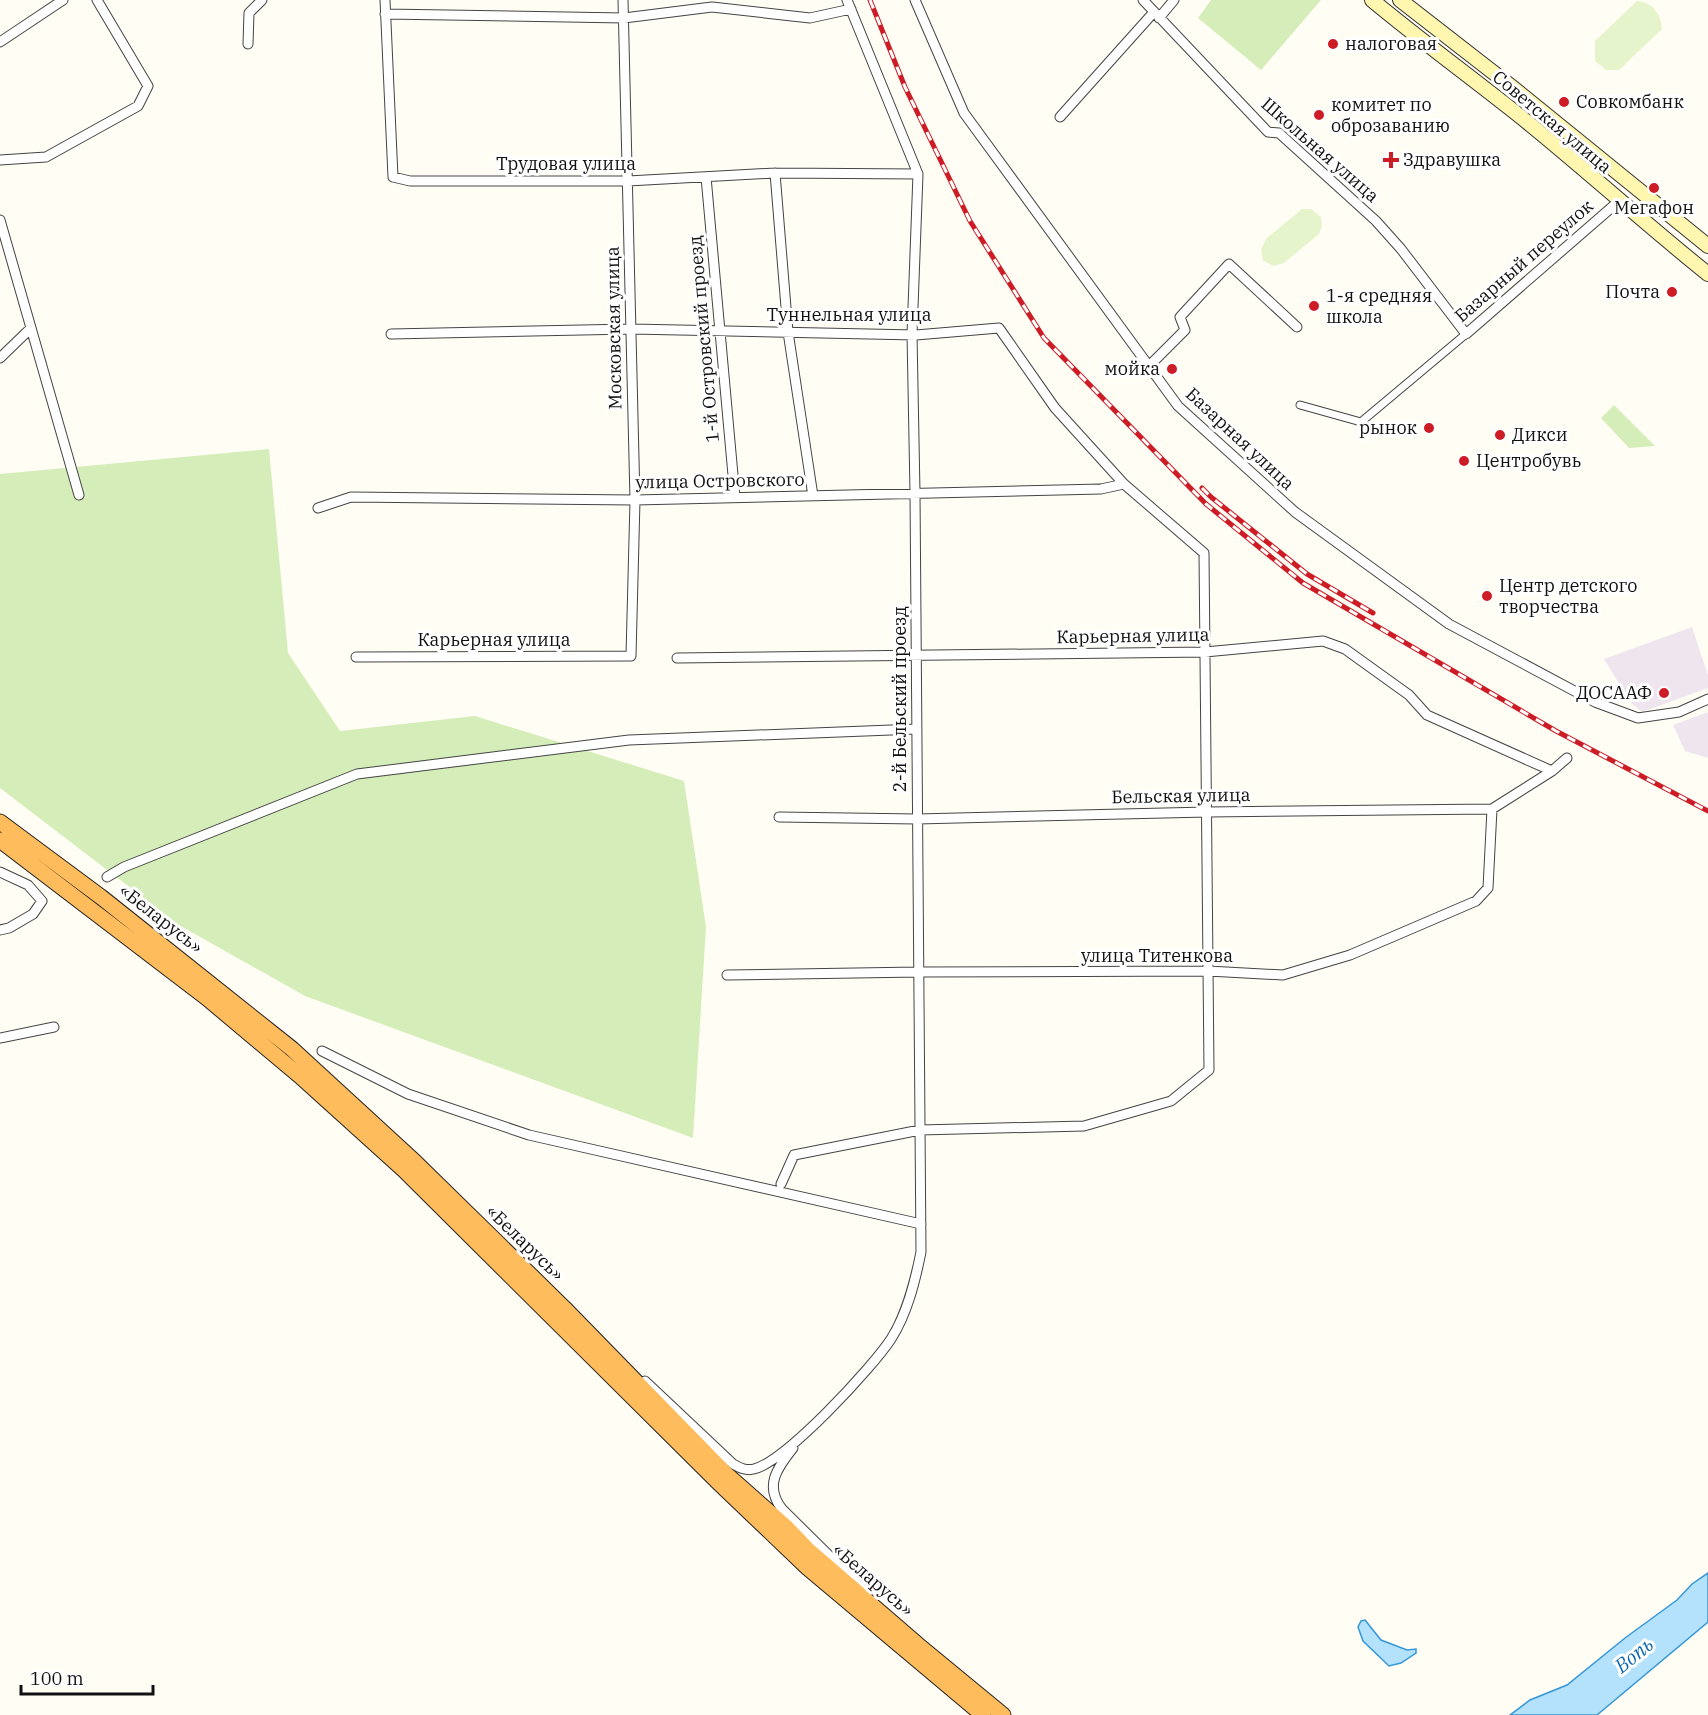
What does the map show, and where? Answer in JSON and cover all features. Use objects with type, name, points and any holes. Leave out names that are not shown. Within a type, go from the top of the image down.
[{"type":"highway","name":"«Беларусь»","points":[[0,822],[101,897],[292,1048],[415,1162],[564,1308],[725,1473],[786,1527],[808,1550],[918,1646],[1003,1715]]},
{"type":"highway","name":"«Беларусь»","points":[[0,840],[207,998],[305,1081],[404,1170],[808,1568],[983,1715]]},
{"type":"main road","name":"Советская улица","points":[[1372,0],[1516,113],[1708,274]]},
{"type":"main road","name":"Советская улица","points":[[1400,0],[1512,87],[1708,246]]},
{"type":"street","points":[[0,42],[63,0]]},
{"type":"street","points":[[0,160],[46,157],[138,106],[148,86],[98,0]]},
{"type":"street","points":[[248,44],[249,14],[262,0]]},
{"type":"street","name":"Трудовая улица","points":[[385,0],[393,177],[410,181],[628,181],[775,173],[918,174]]},
{"type":"street","name":"Московская улица","points":[[623,0],[634,500],[631,656]]},
{"type":"street","name":"Базарная улица","points":[[915,0],[964,113],[1178,406],[1294,512],[1449,624],[1595,702],[1638,718],[1679,712],[1708,699]]},
{"type":"street","name":"Школьная улица","points":[[1143,0],[1268,132],[1279,133],[1376,221],[1401,249],[1466,334]]},
{"type":"street","points":[[1060,117],[1156,15],[1174,0]]},
{"type":"street","points":[[385,14],[624,18],[712,7],[810,18],[849,5],[918,174]]},
{"type":"street","points":[[775,173],[788,332],[813,495]]},
{"type":"street","name":"2-й Бельский проезд","points":[[806,1432],[870,1366],[891,1338],[905,1311],[921,1252],[912,334],[918,174]]},
{"type":"street","name":"1-й Островский проезд","points":[[706,177],[735,497]]},
{"type":"street","name":"Базарный переулок","points":[[1300,405],[1361,422],[1619,201]]},
{"type":"street","points":[[0,220],[79,495]]},
{"type":"street","points":[[1149,366],[1185,330],[1180,317],[1229,264],[1297,327]]},
{"type":"street","points":[[0,358],[31,327]]},
{"type":"street","name":"Туннельная улица","points":[[391,334],[631,329],[912,334],[999,328],[1055,408],[1124,484],[1204,553],[1205,652]]},
{"type":"street","name":"улица Островского","points":[[318,508],[351,497],[634,500],[1101,489],[1124,484]]},
{"type":"street","name":"Карьерная улица","points":[[677,658],[1205,652],[1323,641],[1345,648],[1409,695],[1427,715],[1552,771]]},
{"type":"street","points":[[782,1184],[794,1155],[920,1130],[1084,1126],[1171,1101],[1209,1070],[1205,652]]},
{"type":"street","name":"Карьерная улица","points":[[356,657],[631,656]]},
{"type":"street","points":[[107,877],[124,867],[357,774],[629,740],[917,729]]},
{"type":"street","points":[[1492,809],[1552,771],[1568,758]]},
{"type":"street","name":"Бельская улица","points":[[779,817],[917,819],[1207,812],[1492,809]]},
{"type":"street","name":"улица Титенкова","points":[[727,975],[1208,971],[1283,975],[1350,955],[1476,901],[1488,888],[1492,809]]},
{"type":"street","points":[[0,872],[28,885],[42,901],[33,914],[9,928],[0,930]]},
{"type":"street","points":[[0,1038],[54,1027]]},
{"type":"street","points":[[322,1052],[408,1094],[529,1135],[921,1224]]},
{"type":"street","points":[[564,1308],[739,1468],[751,1470],[763,1466],[806,1432]]},
{"type":"street","points":[[806,1432],[785,1457],[775,1475],[773,1491],[775,1501],[918,1646]]},
{"type":"shaded area","points":[[1692,627],[1708,675],[1708,688],[1642,712],[1631,703],[1604,659]]},
{"type":"shaded area","points":[[1708,712],[1708,758],[1685,751],[1673,725]]},
{"type":"green space","points":[[1211,0],[1321,0],[1261,70],[1198,18]]},
{"type":"green space","points":[[1637,1],[1648,4],[1655,10],[1660,18],[1662,29],[1619,70],[1606,70],[1595,61],[1595,41]]},
{"type":"green space","points":[[1302,209],[1311,209],[1321,217],[1322,226],[1319,234],[1284,263],[1274,266],[1263,261],[1261,249],[1267,238]]},
{"type":"green space","points":[[1614,405],[1655,446],[1629,448],[1601,418]]},
{"type":"green space","points":[[269,449],[288,653],[340,731],[475,716],[684,781],[706,927],[693,1138],[305,996],[179,925],[0,788],[0,474]]},
{"type":"water","name":"Вопь","points":[[1708,1573],[1708,1622],[1597,1715],[1510,1715],[1530,1700],[1567,1685],[1677,1600],[1692,1584]]},
{"type":"water","points":[[1365,1620],[1381,1640],[1407,1650],[1416,1649],[1416,1653],[1401,1663],[1389,1666],[1363,1641],[1358,1627],[1361,1621]]},
{"type":"railway","points":[[870,0],[905,87],[970,221],[1044,338],[1206,504],[1303,583],[1556,731],[1708,811]]},
{"type":"railway","points":[[1202,488],[1307,574],[1373,613]]},
{"type":"place","name":"налоговая","points":[[1333,44]]},
{"type":"place","name":"Совкомбанк","points":[[1564,102]]},
{"type":"place","name":"комитет по оброзаванию","points":[[1319,115]]},
{"type":"place","name":"Здравушка","points":[[1391,160]]},
{"type":"place","name":"Мегафон","points":[[1654,188]]},
{"type":"place","name":"Почта","points":[[1672,292]]},
{"type":"place","name":"1-я средняя школа","points":[[1314,306]]},
{"type":"place","name":"мойка","points":[[1172,369]]},
{"type":"place","name":"рынок","points":[[1429,428]]},
{"type":"place","name":"Дикси","points":[[1500,435]]},
{"type":"place","name":"Центробувь","points":[[1464,461]]},
{"type":"place","name":"Центр детского творчества","points":[[1487,596]]},
{"type":"place","name":"ДОСААФ","points":[[1664,693]]}]
